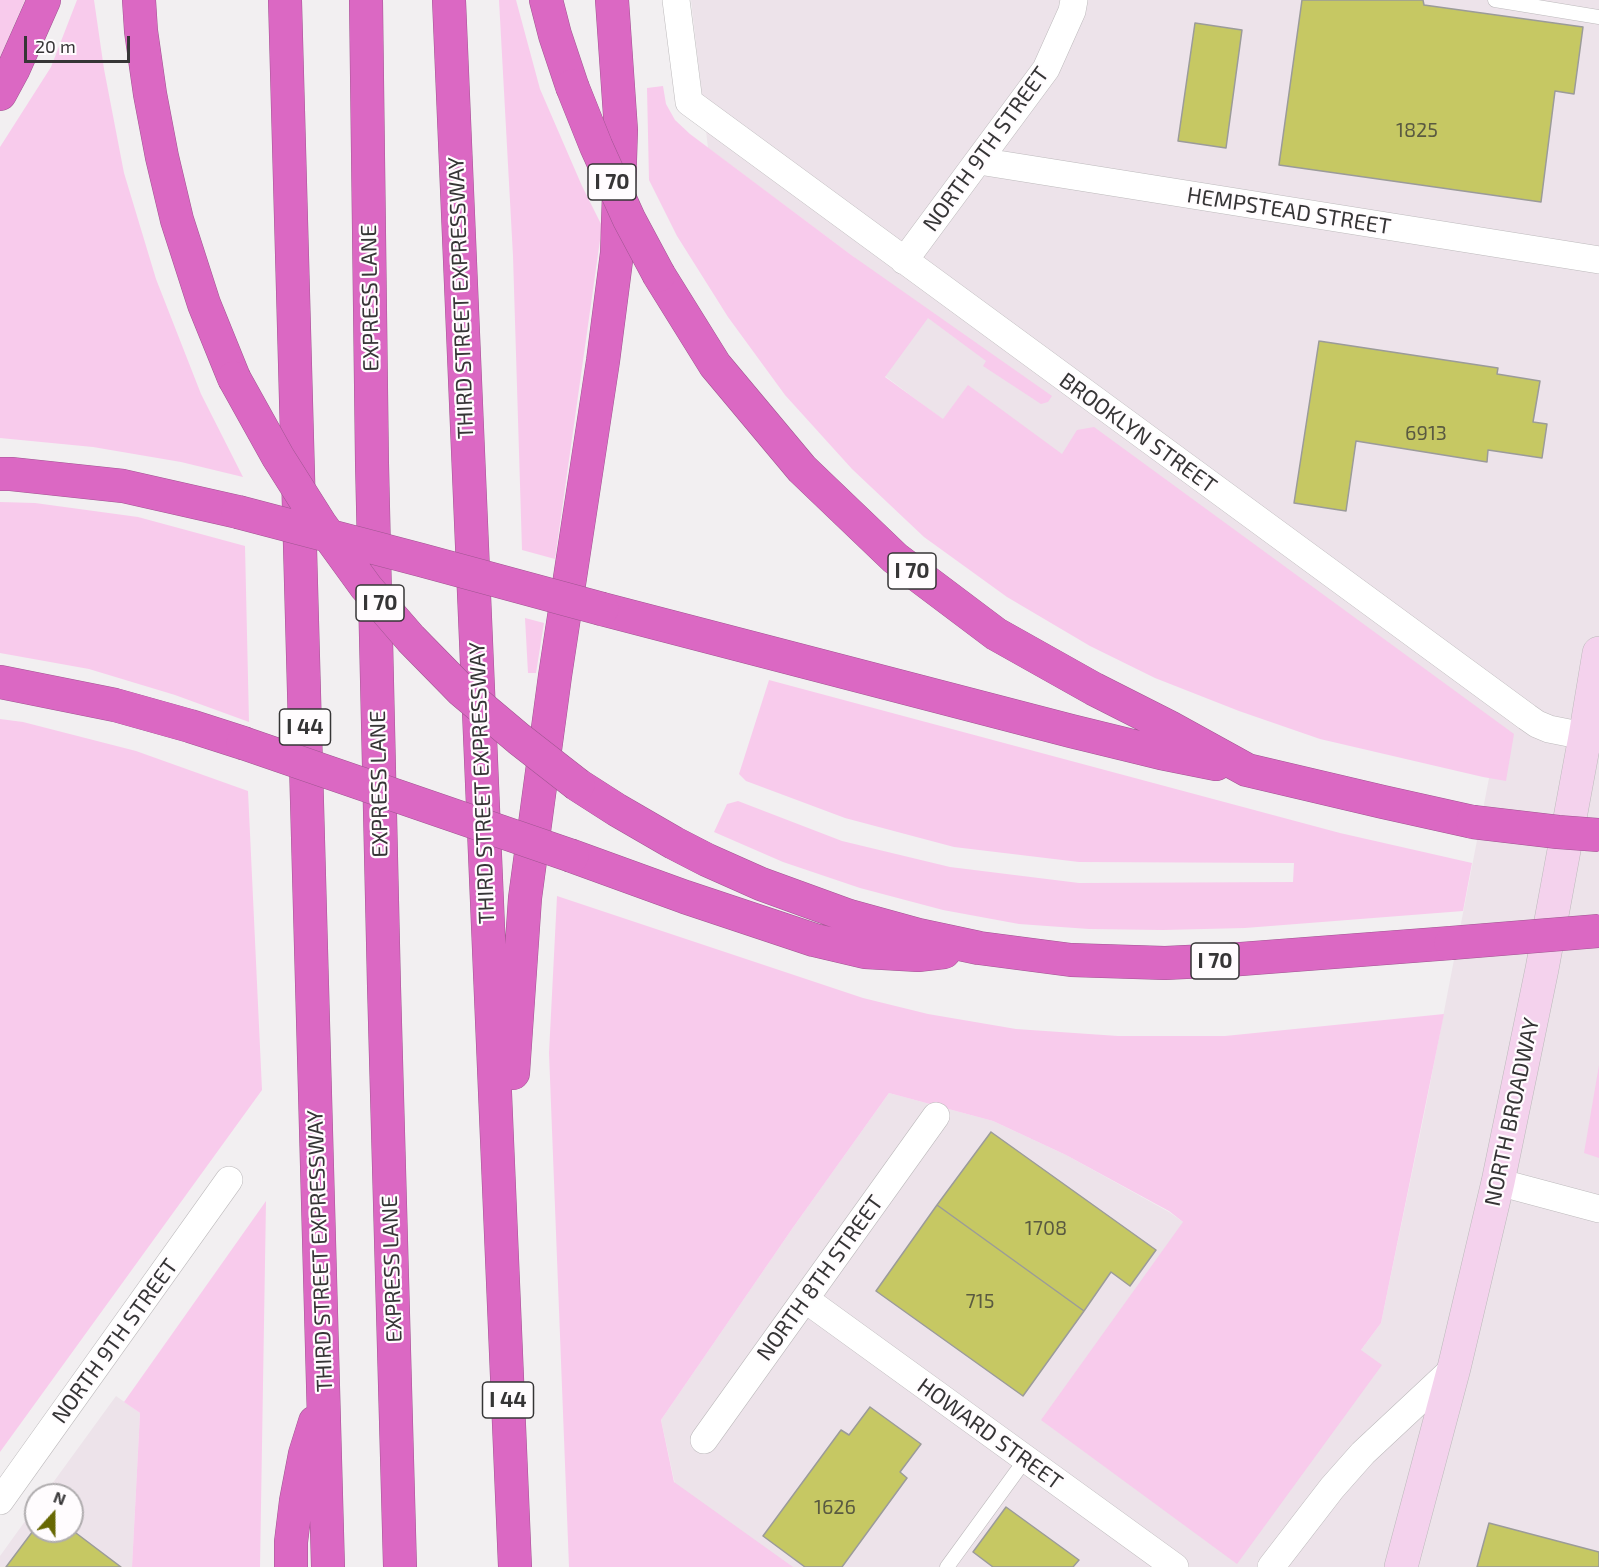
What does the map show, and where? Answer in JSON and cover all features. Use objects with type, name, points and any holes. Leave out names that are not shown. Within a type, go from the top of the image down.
[{"type":"highway","points":[[0,94],[44,0]]},
{"type":"highway","name":"I 70","points":[[139,0],[150,94],[177,220],[204,304],[234,378],[278,457],[321,525],[366,587],[411,639],[462,691],[519,739],[578,785],[617,810],[707,860],[761,884],[849,916],[918,935],[979,948],[1071,960],[1165,963],[1291,956],[1599,931]]},
{"type":"highway","name":"THIRD STREET EXPRESSWAY","points":[[285,0],[328,1567]]},
{"type":"highway","name":"EXPRESS LANE","points":[[366,0],[372,463],[400,1567]]},
{"type":"highway","name":"THIRD STREET EXPRESSWAY","points":[[449,0],[515,1567]]},
{"type":"highway","name":"I 70","points":[[546,0],[572,86],[624,208],[659,275],[715,365],[802,469],[895,558],[996,634],[1247,770],[1473,822],[1599,835]]},
{"type":"highway","points":[[502,1234],[525,898],[617,253],[621,130],[612,0]]},
{"type":"highway","points":[[0,474],[123,486],[238,512],[1071,731],[1161,753],[1247,770]]},
{"type":"highway","points":[[0,682],[115,705],[243,743],[814,940],[865,952],[918,955],[979,948]]},
{"type":"highway","points":[[291,1567],[291,1542],[296,1502],[305,1454],[324,1389]]},
{"type":"main road","name":"NORTH BROADWAY","points":[[1401,1567],[1454,1368],[1498,1182],[1592,738],[1599,653]]},
{"type":"street","name":"BROOKLYN STREET","points":[[676,0],[689,102],[1527,717],[1549,729],[1592,738]]},
{"type":"street","name":"NORTH 9TH STREET","points":[[904,261],[1046,69],[1072,11],[1074,0]]},
{"type":"street","name":"HEMPSTEAD STREET","points":[[979,161],[1599,260]]},
{"type":"street","name":"NORTH 8TH STREET","points":[[704,1440],[936,1116]]},
{"type":"street","name":"NORTH 9TH STREET","points":[[0,1501],[229,1180]]},
{"type":"street","points":[[1498,1182],[1599,1209]]},
{"type":"street","name":"HOWARD STREET","points":[[805,1299],[1175,1567]]},
{"type":"street","points":[[1271,1567],[1332,1488],[1363,1453],[1454,1368]]},
{"type":"lane","points":[[1495,0],[1599,17]]},
{"type":"lane","points":[[947,1567],[1025,1460]]},
{"type":"shaded area","points":[[0,0],[25,0],[0,57]]},
{"type":"shaded area","points":[[77,0],[94,0],[104,69],[124,173],[156,279],[201,394],[243,477],[181,462],[93,447],[0,438],[0,147],[51,67]]},
{"type":"shaded area","points":[[499,0],[516,0],[540,89],[602,226],[555,559],[522,550],[513,256]]},
{"type":"shaded area","points":[[691,0],[1599,0],[1599,1567],[693,1567],[661,1420],[889,1093],[993,1121],[1066,1155],[1169,1212],[1361,1350],[1381,1323],[1490,773],[1060,468],[963,394],[943,420],[885,376],[854,257],[708,148]]},
{"type":"shaded area","points":[[663,86],[666,104],[675,120],[690,134],[854,257],[1052,396],[1048,402],[1041,404],[983,366],[986,361],[928,318],[885,377],[943,419],[968,385],[1062,454],[1077,430],[1094,427],[1514,734],[1506,781],[1320,739],[1239,711],[1155,678],[1090,646],[1007,597],[924,537],[852,469],[785,395],[728,317],[677,236],[649,180],[647,88]]},
{"type":"shaded area","points":[[0,502],[35,503],[138,517],[245,546],[249,722],[175,695],[89,669],[0,653]]},
{"type":"shaded area","points":[[525,618],[544,623],[536,673],[528,673]]},
{"type":"shaded area","points":[[769,680],[1340,833],[1472,863],[1463,911],[1245,928],[1089,929],[1019,924],[943,910],[860,888],[783,862],[714,832],[727,804],[738,801],[842,841],[950,867],[1079,883],[1293,882],[1294,863],[1079,862],[954,847],[845,818],[746,781],[739,774]]},
{"type":"shaded area","points":[[0,719],[23,722],[136,751],[248,791],[262,1090],[0,1452]]},
{"type":"shaded area","points":[[557,896],[863,998],[928,1014],[1016,1029],[1118,1036],[1225,1036],[1444,1014],[1381,1323],[1361,1350],[1382,1365],[1237,1564],[1041,1420],[1183,1222],[1169,1211],[1066,1155],[993,1121],[889,1093],[661,1420],[674,1482],[793,1567],[569,1567],[549,1053]]},
{"type":"shaded area","points":[[1599,1065],[1599,1158],[1584,1153]]},
{"type":"shaded area","points":[[266,1201],[260,1567],[132,1567],[140,1413],[124,1402]]},
{"type":"shaded area","points":[[116,1396],[140,1413],[132,1567],[0,1567],[0,1556],[24,1523],[24,1543],[84,1543],[84,1483],[53,1483]]},
{"type":"building","points":[[1302,0],[1423,0],[1424,5],[1583,27],[1574,94],[1555,91],[1541,202],[1279,165]]},
{"type":"building","points":[[1195,23],[1242,30],[1226,148],[1178,141]]},
{"type":"building","points":[[1319,341],[1498,368],[1497,374],[1540,381],[1533,422],[1547,424],[1542,458],[1488,450],[1487,462],[1356,441],[1346,511],[1294,503]]},
{"type":"building","points":[[991,1132],[1156,1250],[1130,1286],[1111,1272],[1084,1311],[937,1205]]},
{"type":"building","points":[[937,1205],[1084,1311],[1023,1396],[876,1291]]},
{"type":"building","points":[[870,1407],[921,1444],[900,1472],[907,1478],[842,1567],[805,1567],[763,1536],[841,1430],[849,1435]]},
{"type":"building","points":[[1006,1507],[1079,1560],[1073,1567],[993,1567],[973,1552]]},
{"type":"building","points":[[1489,1523],[1599,1552],[1599,1567],[1477,1567]]},
{"type":"building","points":[[84,1539],[121,1567],[6,1567],[24,1543],[84,1543]]}]
